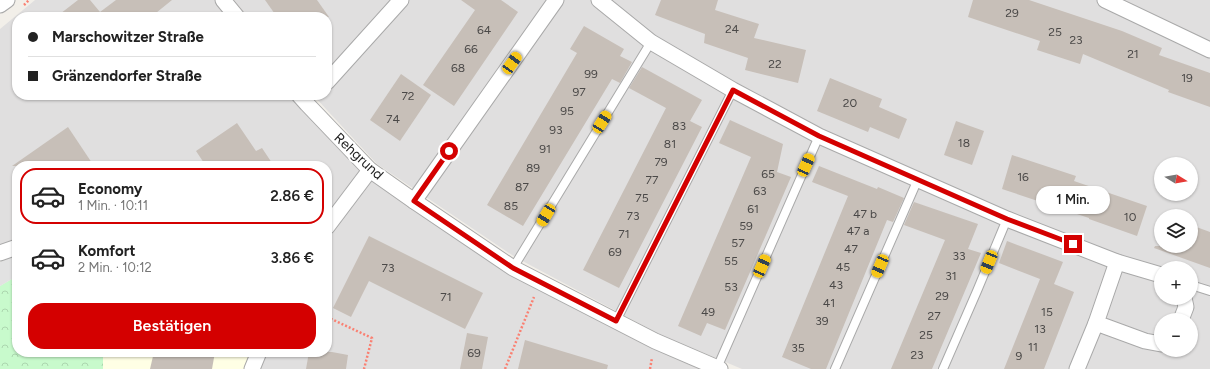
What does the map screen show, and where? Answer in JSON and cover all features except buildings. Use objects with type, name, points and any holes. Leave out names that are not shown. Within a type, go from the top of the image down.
[{"type":"street","points":[[0,5],[6,0]]},
{"type":"street","points":[[223,0],[233,12]]},
{"type":"street","points":[[332,76],[401,0]]},
{"type":"street","points":[[414,201],[556,0]]},
{"type":"street","points":[[599,0],[651,42],[733,90],[819,136],[1007,219],[1117,262],[1154,273]]},
{"type":"street","points":[[1105,0],[1210,50]]},
{"type":"street","name":"Rehgrund","points":[[309,100],[370,170],[513,268],[655,341],[718,368]]},
{"type":"street","points":[[332,221],[370,170]]},
{"type":"street","points":[[0,253],[12,249]]},
{"type":"street","points":[[1077,369],[1096,323],[1117,262]]},
{"type":"street","points":[[1096,323],[1144,341],[1154,343]]},
{"type":"street","points":[[252,369],[257,357]]},
{"type":"lane","points":[[513,268],[651,42]]},
{"type":"lane","points":[[616,321],[733,90]]},
{"type":"lane","points":[[718,368],[819,136]]},
{"type":"lane","points":[[835,369],[918,179]]},
{"type":"lane","points":[[943,369],[1007,219]]},
{"type":"lane","points":[[1198,288],[1210,291]]},
{"type":"path","points":[[505,369],[540,282]]},
{"type":"path","points":[[332,318],[372,338],[364,369]]},
{"type":"shaded area","points":[[35,0],[215,0],[225,12],[21,12]]},
{"type":"shaded area","points":[[234,0],[1210,0],[1210,369],[742,369],[661,335],[515,257],[377,164],[318,100],[332,100],[332,12],[244,12]]},
{"type":"shaded area","points":[[12,19],[12,100],[295,100],[302,109],[363,168],[332,208],[332,161],[12,161],[12,244],[0,249],[0,29]]},
{"type":"shaded area","points":[[371,178],[611,326],[657,350],[699,369],[259,369],[264,357],[332,357],[332,232]]},
{"type":"shaded area","points":[[12,257],[12,279],[0,286],[0,262]]},
{"type":"shaded area","points":[[103,357],[250,357],[246,369],[103,369]]},
{"type":"green space","points":[[12,279],[12,357],[103,357],[103,369],[0,369],[0,286]]},
{"type":"route","points":[[449,151],[414,201],[513,268],[616,321],[733,90],[819,136],[1007,219],[1073,244]]}]
